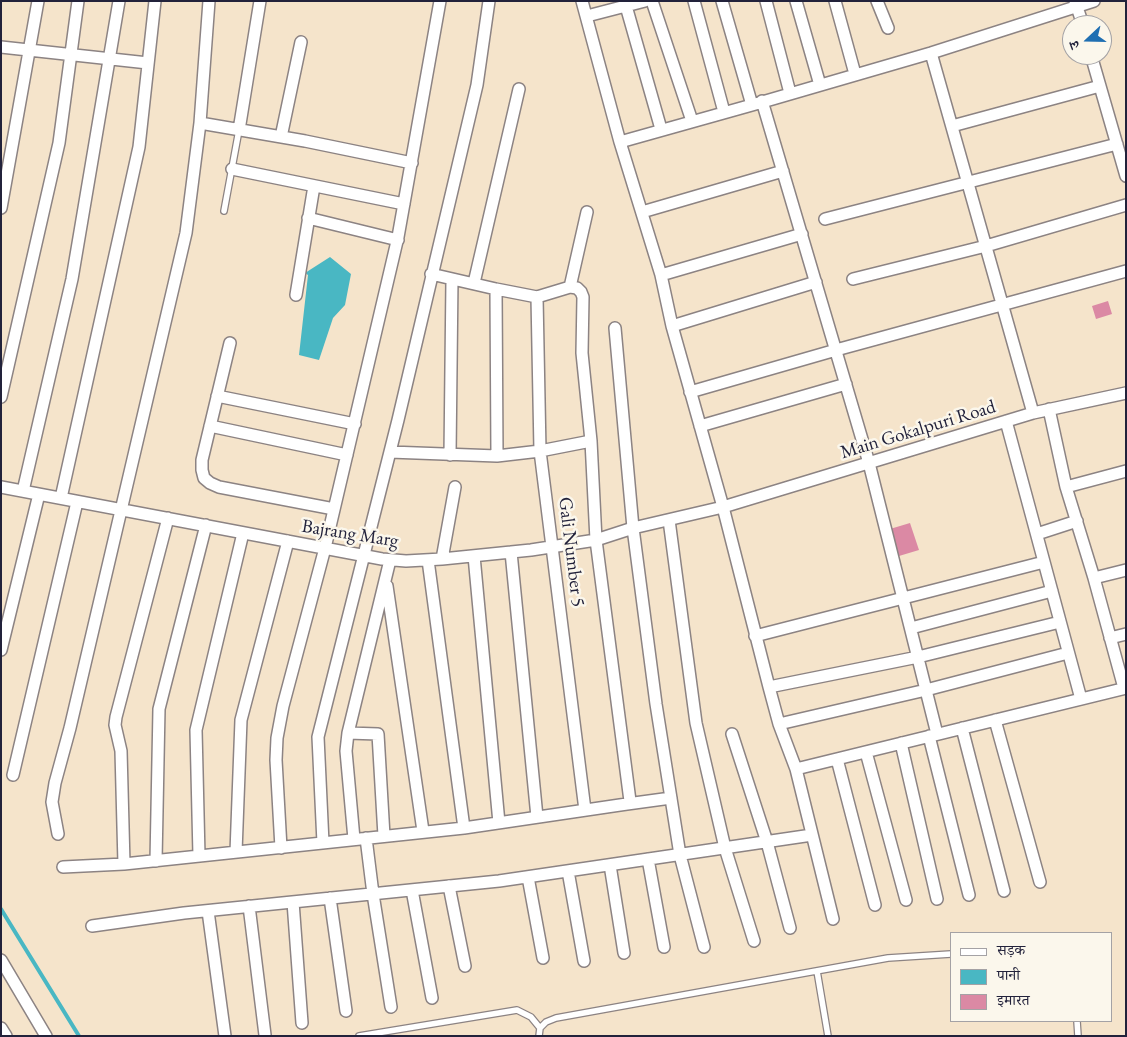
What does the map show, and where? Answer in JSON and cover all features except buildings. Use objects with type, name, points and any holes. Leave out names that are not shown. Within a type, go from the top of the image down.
[{"type":"street","points":[[1,208],[38,1]]},
{"type":"street","points":[[1,397],[59,143],[78,1]]},
{"type":"street","points":[[23,491],[72,279],[119,1]]},
{"type":"street","points":[[61,498],[139,146],[156,1]]},
{"type":"street","points":[[58,834],[52,802],[53,792],[70,728],[186,232],[200,123],[209,1]]},
{"type":"street","points":[[239,130],[260,1]]},
{"type":"street","points":[[281,848],[277,738],[283,706],[355,424],[398,240],[440,1]]},
{"type":"street","points":[[323,843],[318,737],[390,452],[477,85],[489,1]]},
{"type":"street","points":[[582,1],[620,142],[660,275],[672,326],[723,507],[768,688],[796,769],[833,919]]},
{"type":"street","points":[[587,16],[644,1]]},
{"type":"street","points":[[652,1],[692,121]]},
{"type":"street","points":[[694,1],[724,112]]},
{"type":"street","points":[[722,1],[757,103],[783,171],[869,463],[926,690],[933,735],[969,896]]},
{"type":"street","points":[[766,1],[790,93]]},
{"type":"street","points":[[796,1],[820,85]]},
{"type":"street","points":[[835,1],[855,74]]},
{"type":"street","points":[[877,1],[888,28]]},
{"type":"street","points":[[620,142],[931,53],[1076,4],[1094,1]]},
{"type":"street","points":[[626,6],[661,129]]},
{"type":"street","points":[[281,137],[301,42]]},
{"type":"street","points":[[1,47],[148,63]]},
{"type":"street","points":[[931,53],[1033,413]]},
{"type":"street","points":[[1094,65],[1126,176]]},
{"type":"street","points":[[952,126],[1100,86]]},
{"type":"street","points":[[474,283],[519,89]]},
{"type":"street","points":[[200,123],[412,163]]},
{"type":"street","points":[[825,219],[1117,144]]},
{"type":"street","points":[[232,169],[404,204]]},
{"type":"street","points":[[642,212],[783,171]]},
{"type":"street","points":[[296,295],[314,186]]},
{"type":"street","points":[[853,279],[986,246],[1126,205]]},
{"type":"street","points":[[570,287],[587,212]]},
{"type":"street","points":[[308,218],[398,240]]},
{"type":"street","points":[[660,275],[802,234]]},
{"type":"street","points":[[690,392],[1126,271]]},
{"type":"street","points":[[431,274],[537,297],[570,287],[577,288],[583,297],[582,353],[591,441],[596,540],[630,795],[630,801],[627,804]]},
{"type":"street","points":[[450,455],[452,279]]},
{"type":"street","points":[[672,326],[816,282]]},
{"type":"street","points":[[496,289],[497,456]]},
{"type":"street","name":"Gali Number 5","points":[[537,297],[540,451],[585,810]]},
{"type":"street","points":[[615,328],[633,528],[656,704],[680,855],[704,947]]},
{"type":"street","points":[[230,343],[202,460],[204,478],[218,487],[334,508]]},
{"type":"street","points":[[700,426],[846,384]]},
{"type":"street","name":"Main Gokalpuri Road","points":[[723,507],[1033,413],[1126,393]]},
{"type":"street","points":[[217,396],[355,424]]},
{"type":"street","points":[[796,769],[1125,688],[1066,487],[1049,409]]},
{"type":"street","points":[[1006,421],[1081,699]]},
{"type":"street","points":[[210,426],[347,456]]},
{"type":"street","points":[[390,452],[497,456],[540,451],[591,441]]},
{"type":"street","points":[[1066,487],[1126,471]]},
{"type":"street","name":"Bajrang Marg","points":[[1,487],[390,560],[428,560],[474,556],[596,540],[633,528],[723,507]]},
{"type":"street","points":[[442,559],[455,487]]},
{"type":"street","points":[[1,650],[40,494]]},
{"type":"street","points":[[13,775],[77,502]]},
{"type":"street","points":[[124,864],[121,750],[115,725],[116,717],[168,518]]},
{"type":"street","points":[[669,520],[696,723],[725,848],[754,941]]},
{"type":"street","points":[[1037,534],[1077,521]]},
{"type":"street","points":[[156,861],[159,708],[206,525]]},
{"type":"street","points":[[199,856],[196,730],[243,533]]},
{"type":"street","points":[[236,852],[241,720],[288,541]]},
{"type":"street","points":[[511,552],[537,818]]},
{"type":"street","points":[[474,556],[499,823]]},
{"type":"street","points":[[390,560],[348,733],[346,751],[360,839],[373,894],[391,1007]]},
{"type":"street","points":[[428,560],[464,828]]},
{"type":"street","points":[[755,636],[1044,562]]},
{"type":"street","points":[[1094,578],[1126,570]]},
{"type":"street","points":[[386,579],[423,831]]},
{"type":"street","points":[[910,628],[1052,591]]},
{"type":"street","points":[[768,688],[918,657],[1060,622]]},
{"type":"street","points":[[1110,638],[1126,634]]},
{"type":"street","points":[[779,724],[926,690],[1068,653]]},
{"type":"street","points":[[995,720],[1040,882]]},
{"type":"street","points":[[962,728],[1004,891]]},
{"type":"street","points":[[348,733],[378,734],[384,836]]},
{"type":"street","points":[[732,734],[767,842],[790,928]]},
{"type":"street","points":[[901,743],[938,899]]},
{"type":"street","points":[[866,752],[906,900]]},
{"type":"street","points":[[837,759],[875,905]]},
{"type":"street","points":[[63,867],[156,861],[464,828],[671,798]]},
{"type":"street","points":[[92,926],[208,910],[449,886],[568,871],[812,835]]},
{"type":"street","points":[[648,859],[664,947]]},
{"type":"street","points":[[610,865],[624,953]]},
{"type":"street","points":[[568,871],[584,961]]},
{"type":"street","points":[[528,876],[542,958]]},
{"type":"street","points":[[449,886],[465,966]]},
{"type":"street","points":[[412,890],[432,998]]},
{"type":"street","points":[[330,898],[346,1011]]},
{"type":"street","points":[[293,902],[302,1023]]},
{"type":"street","points":[[249,906],[265,1035]]},
{"type":"street","points":[[208,910],[224,1036]]},
{"type":"street","points":[[1,960],[46,1036]]},
{"type":"street","points":[[1,1028],[6,1036]]},
{"type":"lane","points":[[224,211],[239,130]]},
{"type":"lane","points":[[538,1036],[540,1028],[546,1022],[556,1018],[888,958],[950,954]]},
{"type":"lane","points":[[817,970],[828,1036]]},
{"type":"lane","points":[[359,1036],[517,1010],[531,1017],[540,1028]]},
{"type":"lane","points":[[1077,1022],[1078,1036]]},
{"type":"water","points":[[330,257],[351,274],[345,305],[333,318],[319,360],[299,355],[308,275],[305,273]]},
{"type":"waterway","points":[[1,909],[79,1036]]}]
